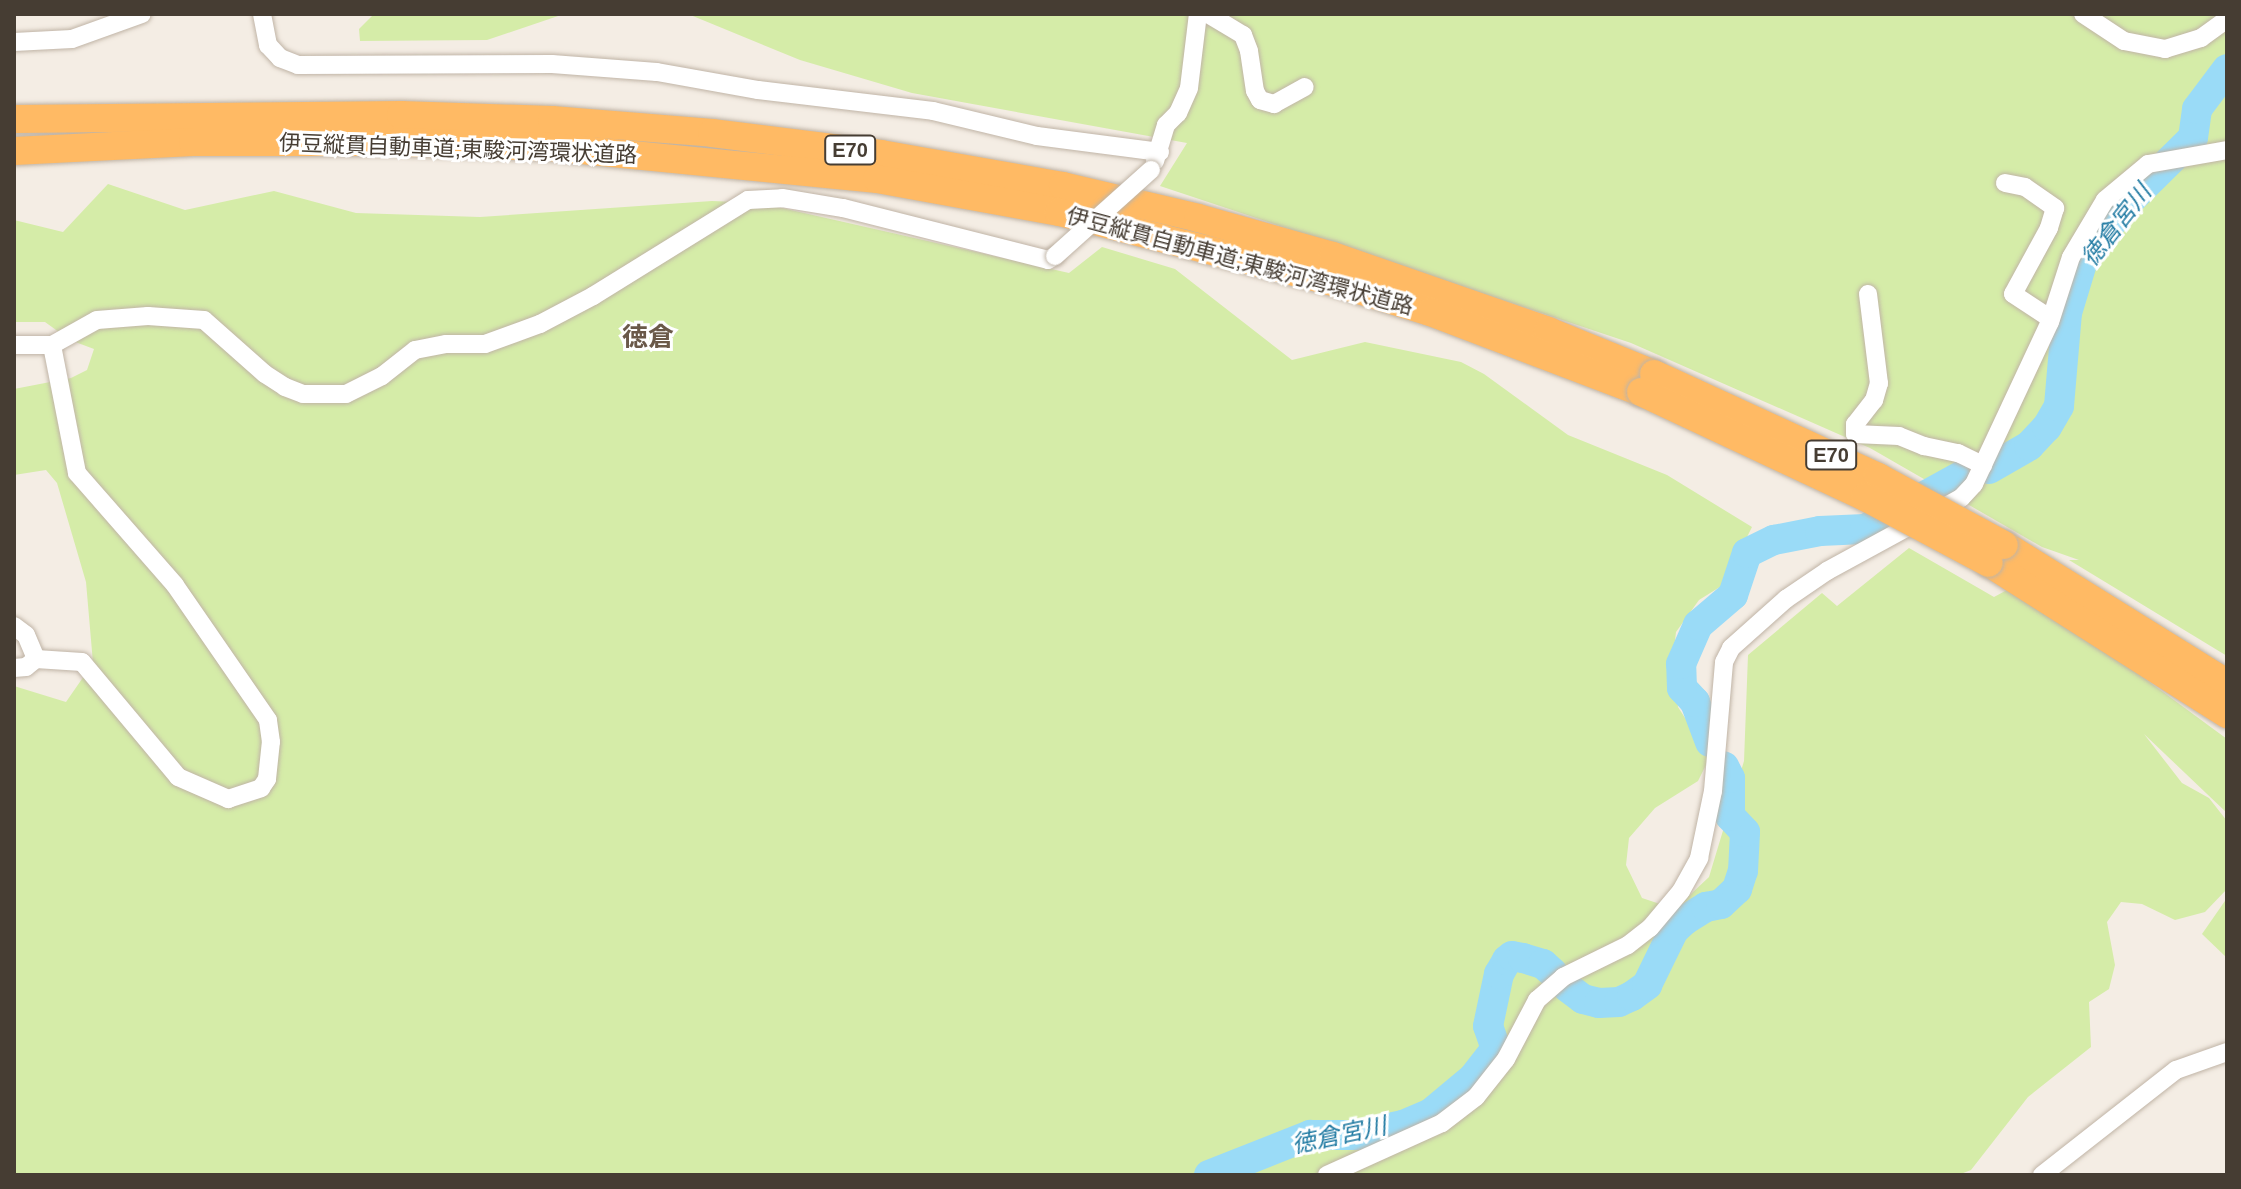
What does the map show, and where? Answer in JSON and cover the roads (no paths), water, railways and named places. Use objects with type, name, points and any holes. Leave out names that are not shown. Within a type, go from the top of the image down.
[{"type":"highway","name":"伊豆縦貫自動車道;東駿河湾環状道路","points":[[14,119],[401,115],[552,120],[712,133],[881,154],[1078,190],[1198,218],[1333,256],[1453,296],[1647,383],[1878,477],[1996,554],[2227,714]]},
{"type":"highway","name":"伊豆縦貫自動車道;東駿河湾環状道路","points":[[14,151],[193,142],[535,146],[709,160],[877,179],[1059,212],[1326,280],[1647,383]]},
{"type":"highway","name":"伊豆縦貫自動車道;東駿河湾環状道路","points":[[1996,554],[2227,683]]},
{"type":"street","points":[[14,42],[72,39],[142,14]]},
{"type":"street","points":[[262,14],[268,45],[280,58],[298,65],[552,64],[657,72],[758,90],[933,111],[1050,138],[1160,152]]},
{"type":"street","points":[[14,345],[52,345],[97,320],[148,316],[204,320],[265,374],[285,387],[303,394],[346,394],[382,376],[415,350],[446,344],[485,344],[540,324],[593,296],[748,200],[782,198],[843,208],[1048,260],[1151,170],[1160,152],[1166,125],[1178,113],[1189,88],[1198,14]]},
{"type":"street","points":[[1208,14],[1243,35],[1249,51],[1255,91],[1260,100],[1274,104],[1305,87]]},
{"type":"street","points":[[2083,14],[2124,41],[2165,49],[2201,38],[2227,19]]},
{"type":"street","points":[[1327,1175],[1442,1123],[1465,1106],[1493,1079],[1537,1000],[1552,985],[1628,945],[1650,928],[1681,891],[1699,858],[1713,791],[1726,654],[1786,599],[1827,571],[1961,498],[1974,484],[2051,319],[2071,257],[2084,230],[2105,200],[2148,164],[2227,150]]},
{"type":"street","points":[[2005,183],[2025,187],[2055,208],[2049,228],[2013,294],[2051,319]]},
{"type":"street","points":[[1868,294],[1879,383],[1874,400],[1855,424],[1855,434],[1899,436],[1924,446],[1958,453],[1983,465]]},
{"type":"street","points":[[14,668],[26,667],[36,659],[82,662],[178,777],[228,799],[261,788],[267,779],[271,742],[268,720],[175,585],[77,473],[52,345]]},
{"type":"street","points":[[14,626],[26,635],[36,659]]},
{"type":"street","points":[[2042,1175],[2176,1070],[2227,1052]]},
{"type":"waterway","name":"徳倉宮川","points":[[1989,469],[2029,446],[2047,427],[2059,406],[2067,313],[2083,260],[2125,205],[2193,138],[2197,109],[2227,69]]},
{"type":"waterway","name":"徳倉宮川","points":[[1710,742],[1695,702],[1682,688],[1681,664],[1698,625],[1733,595],[1747,553],[1774,540],[1820,531],[1865,529],[1966,473]]},
{"type":"waterway","name":"徳倉宮川","points":[[1567,987],[1583,999],[1599,1003],[1619,1002],[1632,996],[1647,985],[1674,930],[1706,907],[1721,904],[1737,889],[1743,871],[1745,832],[1730,816],[1730,778],[1724,766]]},
{"type":"waterway","name":"徳倉宮川","points":[[1209,1175],[1310,1135],[1357,1135],[1403,1125],[1431,1113],[1473,1078],[1496,1049],[1488,1026],[1499,974],[1507,960],[1512,956],[1523,958],[1543,964],[1553,973]]},
{"type":"district","name":"徳倉","points":[[648,338]]}]
